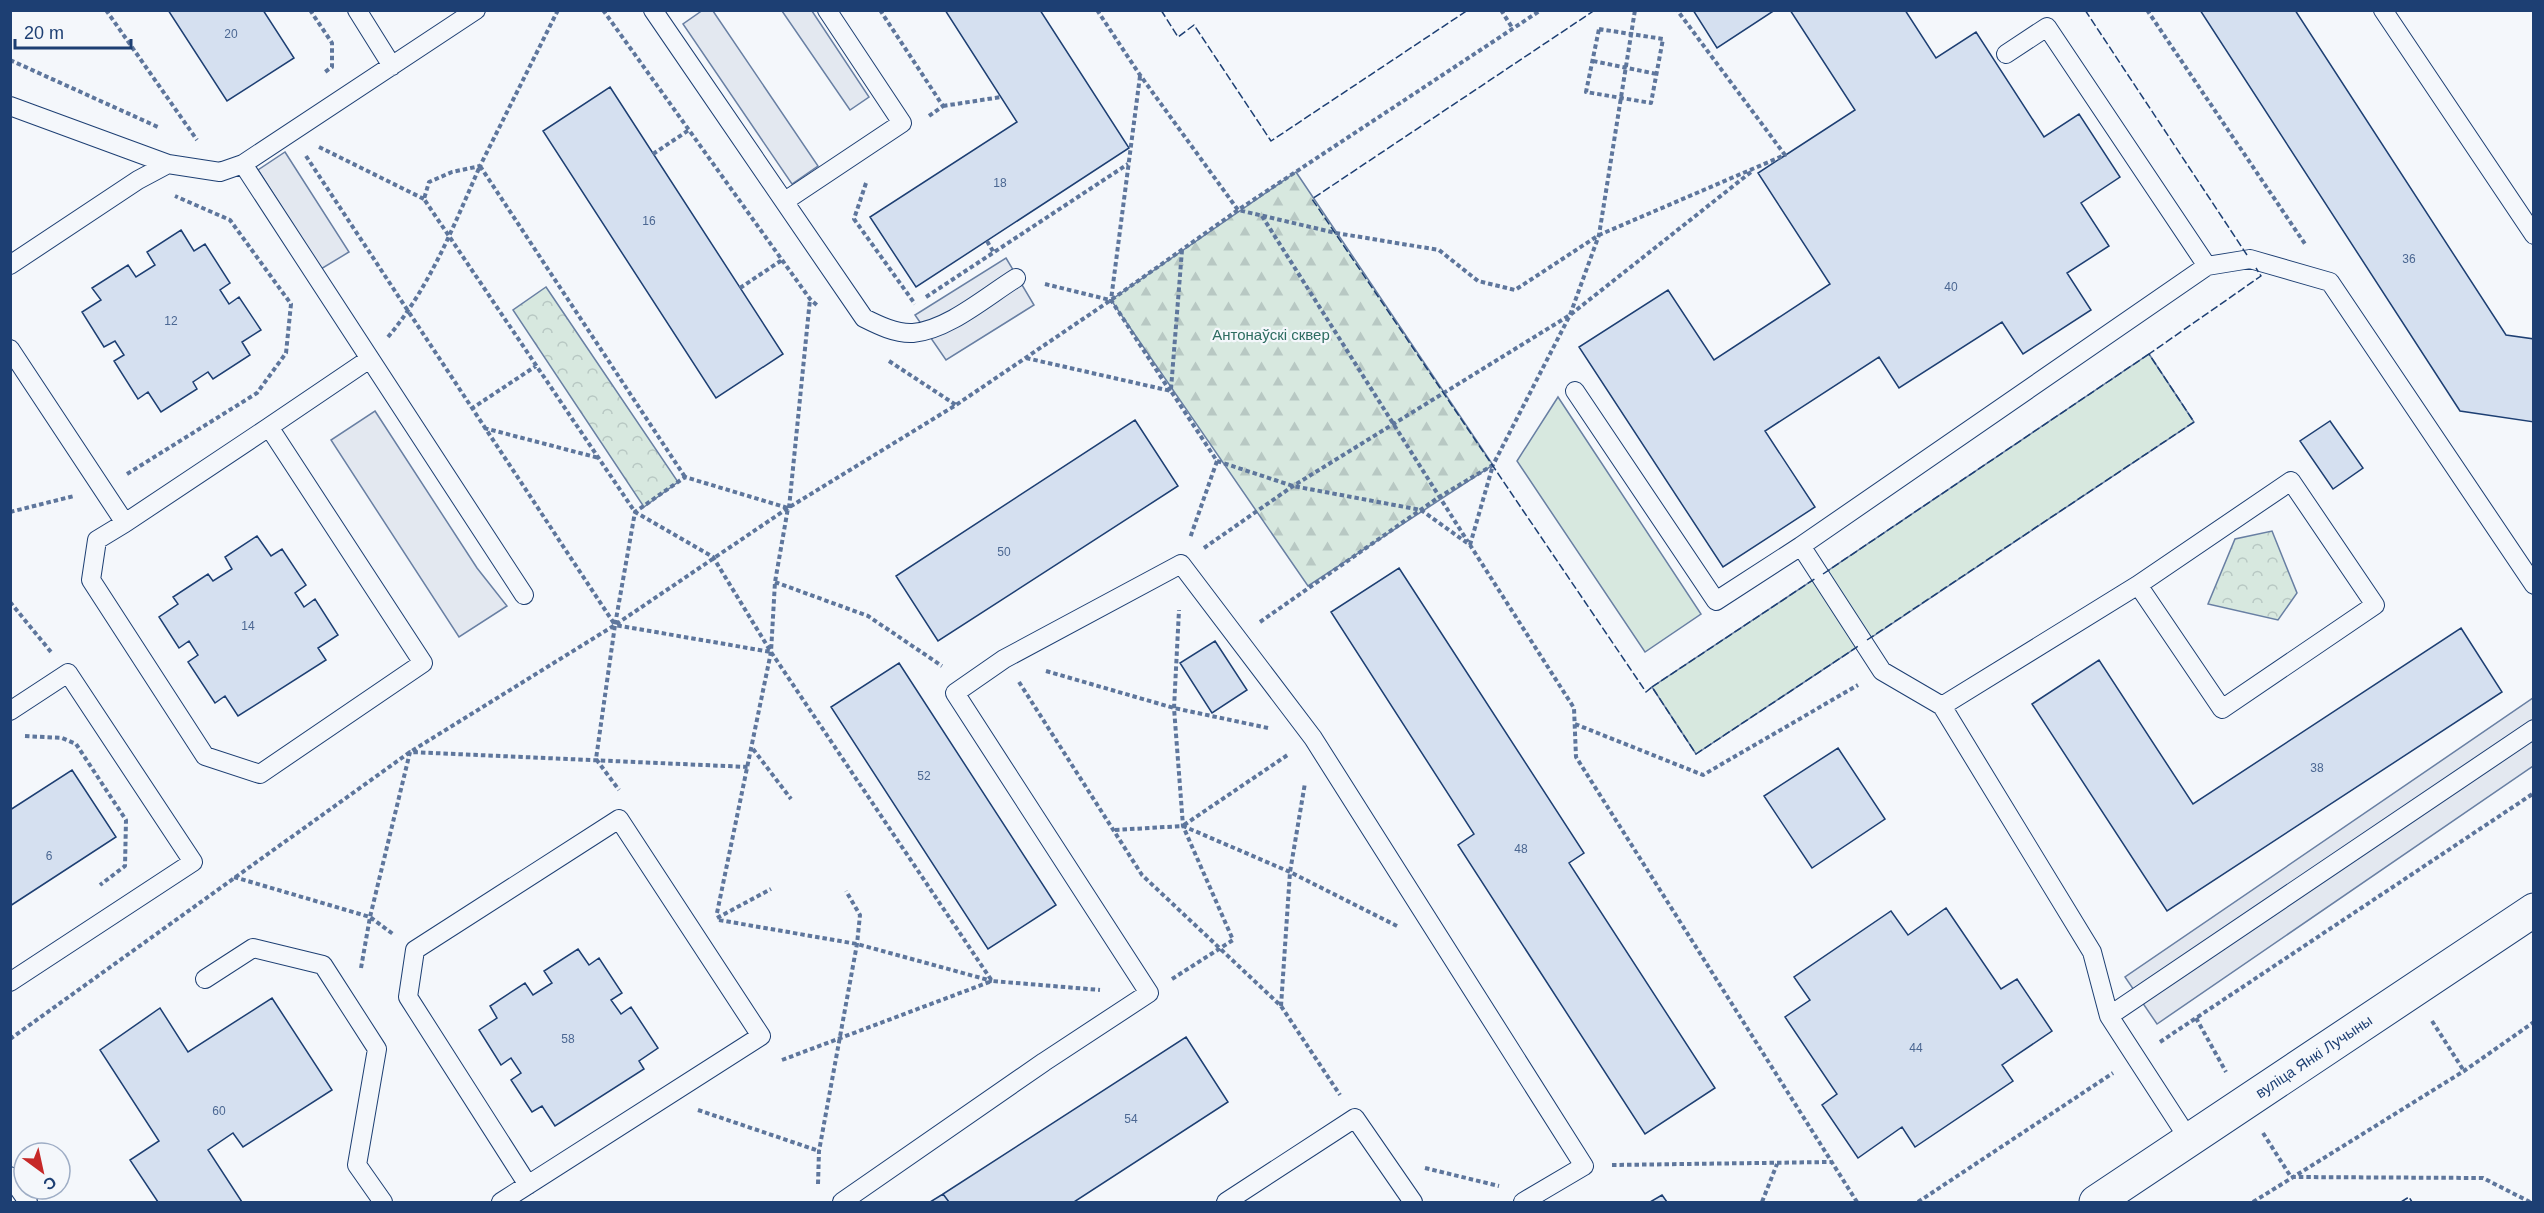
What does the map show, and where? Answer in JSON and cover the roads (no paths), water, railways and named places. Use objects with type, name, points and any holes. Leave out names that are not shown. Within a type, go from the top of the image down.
[{"type":"main road","name":"вуліца Янкі Лучыны","points":[[2096,1203],[2190,1141],[2243,1102],[2534,910]]},
{"type":"lane","points":[[357,10],[392,66]]},
{"type":"lane","points":[[10,106],[168,164],[220,172],[243,164],[291,134],[476,10]]},
{"type":"lane","points":[[653,10],[864,318],[883,327],[911,333],[938,328],[1016,278]]},
{"type":"lane","points":[[785,201],[902,123],[827,10]]},
{"type":"lane","points":[[2383,10],[2534,235]]},
{"type":"lane","points":[[2006,54],[2047,27],[2207,266]]},
{"type":"lane","points":[[10,265],[138,180],[168,164]]},
{"type":"lane","points":[[243,164],[368,360],[524,595]]},
{"type":"lane","points":[[1575,391],[1716,601],[1801,546],[2207,266],[2250,259],[2330,282],[2534,585]]},
{"type":"lane","points":[[10,349],[104,488],[124,523]]},
{"type":"lane","points":[[269,427],[423,663],[260,774],[205,756],[91,580],[97,540],[368,360]]},
{"type":"lane","points":[[1942,706],[2138,585],[2291,481],[2375,605],[2222,709],[2138,585]]},
{"type":"lane","points":[[1801,546],[1882,671],[1942,706],[2092,952],[2109,1016],[2190,1141]]},
{"type":"lane","points":[[842,1203],[1149,993],[955,693],[1004,659],[1181,564],[1313,738],[1584,1166],[1529,1199]]},
{"type":"lane","points":[[10,711],[68,673],[193,862],[10,982]]},
{"type":"lane","points":[[2109,1016],[2534,729]]},
{"type":"lane","points":[[501,1203],[761,1036],[619,819],[415,950],[408,997],[528,1185]]},
{"type":"lane","points":[[205,979],[252,948],[323,965],[377,1049],[357,1165],[383,1203]]},
{"type":"lane","points":[[1226,1203],[1355,1118],[1413,1203]]},
{"type":"lane","points":[[10,1176],[28,1203]]},
{"type":"park label","name":"Антонаўскі сквер","points":[[1271,335]]}]
